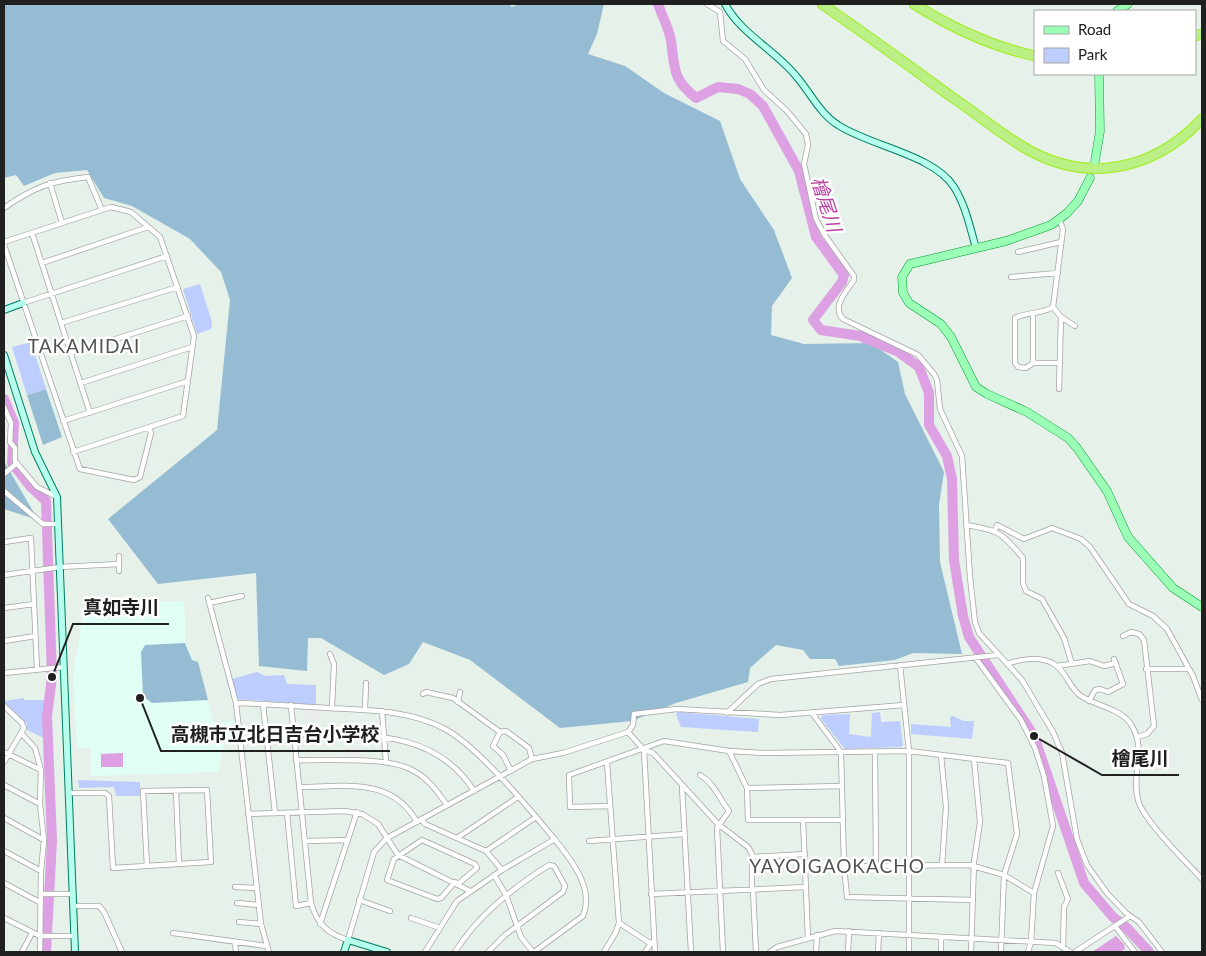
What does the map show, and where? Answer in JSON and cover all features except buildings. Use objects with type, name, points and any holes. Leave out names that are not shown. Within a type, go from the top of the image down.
[{"type":"highway","points":[[822,4],[1021,146],[1066,165],[1106,168],[1142,161],[1179,141],[1202,119]]},
{"type":"highway","points":[[914,4],[938,20],[987,43],[1034,56]]},
{"type":"main road","points":[[1095,161],[1100,132],[1099,75]]},
{"type":"main road","points":[[1090,178],[1078,201],[1060,219],[1033,233],[910,264],[902,277],[903,294],[909,303],[940,324],[951,336],[976,387],[1058,430],[1077,448],[1107,491],[1128,537],[1173,588],[1202,607]]},
{"type":"street","points":[[707,4],[720,12],[724,41],[745,59],[764,90],[787,111],[806,134],[808,145],[804,164],[816,219],[824,234],[854,276],[854,280],[838,305],[839,315],[843,319],[918,354],[934,374],[940,409],[962,456],[975,622],[981,636],[1022,680],[1042,712],[1062,753],[1082,854],[1096,880],[1129,917],[1139,922],[1162,952]]},
{"type":"street","points":[[725,4],[737,22],[790,69],[836,124],[861,138],[916,160],[944,175],[960,197],[976,248]]},
{"type":"street","points":[[4,208],[32,190],[50,183],[88,176],[102,210]]},
{"type":"street","points":[[50,183],[62,223]]},
{"type":"street","points":[[73,452],[149,427],[183,416],[194,336],[178,286],[160,237],[131,212],[111,207],[4,243],[73,452],[80,469],[134,480],[140,477],[151,433],[149,427]]},
{"type":"street","points":[[1060,219],[1063,230],[1053,307],[1061,317],[1075,326]]},
{"type":"street","points":[[42,263],[148,227]]},
{"type":"street","points":[[32,233],[90,413]]},
{"type":"street","points":[[1018,252],[1062,242]]},
{"type":"street","points":[[4,310],[167,256]]},
{"type":"street","points":[[1012,277],[1058,273]]},
{"type":"street","points":[[61,323],[178,286]]},
{"type":"street","points":[[1053,307],[1015,318],[1015,363],[1018,367],[1026,368],[1032,363],[1060,363]]},
{"type":"street","points":[[1032,363],[1033,313]]},
{"type":"street","points":[[71,353],[188,316]]},
{"type":"street","points":[[1059,389],[1061,317]]},
{"type":"street","points":[[81,383],[192,347]]},
{"type":"street","points":[[4,355],[35,452],[58,497],[75,952]]},
{"type":"street","points":[[63,422],[188,382]]},
{"type":"street","points":[[4,407],[11,423],[10,442],[16,448],[15,461],[37,486],[58,497]]},
{"type":"street","points":[[4,474],[17,463]]},
{"type":"street","points":[[4,491],[43,524],[59,524]]},
{"type":"street","points":[[966,525],[995,530],[1023,558],[1022,583],[1026,591],[1042,599],[1064,638],[1072,664]]},
{"type":"street","points":[[995,530],[997,525],[1024,539],[1052,528],[1082,539],[1090,547],[1129,604],[1153,616],[1167,629],[1189,669],[1202,700]]},
{"type":"street","points":[[4,542],[31,538],[37,669]]},
{"type":"street","points":[[119,556],[119,571]]},
{"type":"street","points":[[4,575],[60,567],[119,564]]},
{"type":"street","points":[[242,596],[209,600],[236,703],[261,924],[269,952]]},
{"type":"street","points":[[4,608],[34,604]]},
{"type":"street","points":[[1123,636],[1131,632],[1139,634],[1144,640],[1154,726],[1147,734],[1137,736]]},
{"type":"street","points":[[4,641],[35,636]]},
{"type":"street","points":[[330,654],[334,664],[332,708]]},
{"type":"street","points":[[727,713],[758,684],[771,679],[998,655]]},
{"type":"street","points":[[975,657],[1021,720],[1035,748],[1044,776],[1052,826],[1034,893],[1032,942],[1028,952]]},
{"type":"street","points":[[1007,664],[1021,659],[1035,660],[1057,666],[1090,661],[1104,666],[1115,661],[1123,684],[1108,692],[1100,689],[1095,690],[1089,701]]},
{"type":"street","points":[[900,665],[909,751],[910,866],[908,952]]},
{"type":"street","points":[[1057,666],[1062,670],[1074,690],[1089,701],[1114,711],[1132,724],[1141,750],[1136,779],[1138,801],[1150,822],[1202,879]]},
{"type":"street","points":[[4,673],[64,667]]},
{"type":"street","points":[[1146,669],[1189,669]]},
{"type":"street","points":[[364,710],[366,683]]},
{"type":"street","points":[[424,694],[426,692],[453,698],[500,732],[506,731],[528,748],[532,759]]},
{"type":"street","points":[[458,702],[460,692]]},
{"type":"street","points":[[236,703],[382,711],[413,717],[447,730],[476,753],[567,853],[584,887],[586,909],[578,922],[533,952],[521,937],[506,895],[494,876]]},
{"type":"street","points":[[263,704],[275,813]]},
{"type":"street","points":[[291,705],[311,903],[320,924],[333,935],[387,952]]},
{"type":"street","points":[[344,952],[374,852],[387,838],[532,759],[563,753],[628,732],[634,726],[634,714],[677,709],[780,715],[904,705]]},
{"type":"street","points":[[4,706],[22,723],[24,728],[6,754],[4,762]]},
{"type":"street","points":[[382,711],[386,762]]},
{"type":"street","points":[[812,713],[841,752],[842,820],[847,898],[973,900]]},
{"type":"street","points":[[500,732],[493,746],[503,755],[511,771]]},
{"type":"street","points":[[628,732],[644,750],[652,753],[718,824],[748,846],[752,857],[756,952]]},
{"type":"street","points":[[20,733],[35,748],[41,770],[40,804],[44,840],[41,871],[40,952]]},
{"type":"street","points":[[294,734],[384,736],[414,743],[440,756],[474,791]]},
{"type":"street","points":[[610,806],[570,807],[569,774],[607,763],[664,741],[729,751],[765,753],[909,751],[1008,763],[1017,834],[1004,875],[1001,952]]},
{"type":"street","points":[[644,750],[655,952]]},
{"type":"street","points":[[729,751],[747,788],[748,820],[842,820]]},
{"type":"street","points":[[875,752],[876,866]]},
{"type":"street","points":[[6,754],[41,770]]},
{"type":"street","points":[[941,755],[946,807],[942,865]]},
{"type":"street","points":[[971,952],[974,866],[980,805],[974,759]]},
{"type":"street","points":[[296,760],[386,762],[411,769],[432,785],[447,805]]},
{"type":"street","points":[[604,952],[620,923],[607,763]]},
{"type":"street","points":[[704,775],[713,785],[716,795],[729,811],[718,824],[723,952]]},
{"type":"street","points":[[4,785],[40,804]]},
{"type":"street","points":[[300,787],[361,786],[375,788],[400,800],[425,824],[486,851],[502,870]]},
{"type":"street","points":[[682,786],[690,952]]},
{"type":"street","points":[[747,788],[841,786]]},
{"type":"street","points":[[176,790],[179,864]]},
{"type":"street","points":[[69,794],[105,793],[108,796],[113,868],[147,866],[211,862],[208,790],[143,791],[147,866]]},
{"type":"street","points":[[457,838],[518,797]]},
{"type":"street","points":[[248,814],[357,812],[371,817],[378,824],[398,855],[470,890]]},
{"type":"street","points":[[320,924],[357,812]]},
{"type":"street","points":[[287,813],[296,906],[311,903]]},
{"type":"street","points":[[486,851],[536,817]]},
{"type":"street","points":[[4,818],[44,840]]},
{"type":"street","points":[[803,820],[808,938]]},
{"type":"street","points":[[589,840],[684,834]]},
{"type":"street","points":[[425,952],[457,901],[470,890],[554,839]]},
{"type":"street","points":[[305,841],[348,840]]},
{"type":"street","points":[[422,840],[475,864],[477,868],[457,883],[441,898],[437,899],[387,880],[394,859],[422,840]]},
{"type":"street","points":[[4,851],[41,871]]},
{"type":"street","points":[[752,857],[805,854]]},
{"type":"street","points":[[455,952],[464,939],[506,895],[549,865],[554,866],[565,886],[563,892],[517,926],[488,952]]},
{"type":"street","points":[[844,866],[974,866],[1004,875],[1034,893]]},
{"type":"street","points":[[1058,873],[1068,899],[1064,907],[1063,948]]},
{"type":"street","points":[[4,883],[41,903]]},
{"type":"street","points":[[235,887],[257,888]]},
{"type":"street","points":[[651,894],[806,887]]},
{"type":"street","points":[[42,894],[72,894]]},
{"type":"street","points":[[359,900],[390,910]]},
{"type":"street","points":[[237,903],[259,905]]},
{"type":"street","points":[[74,906],[99,906],[104,912],[122,952]]},
{"type":"street","points":[[1075,952],[1129,917]]},
{"type":"street","points":[[4,918],[40,936],[74,936]]},
{"type":"street","points":[[411,918],[440,928]]},
{"type":"street","points":[[239,922],[261,924]]},
{"type":"street","points":[[620,923],[650,943]]},
{"type":"street","points":[[1115,926],[1135,952]]},
{"type":"street","points":[[770,952],[808,938],[835,931],[849,931],[1056,944],[1070,952]]},
{"type":"street","points":[[848,952],[849,931]]},
{"type":"street","points":[[22,952],[32,933]]},
{"type":"street","points":[[173,933],[266,946]]},
{"type":"street","points":[[878,952],[879,933]]},
{"type":"street","points":[[816,952],[817,936]]},
{"type":"street","points":[[941,937],[941,952]]},
{"type":"street","points":[[645,952],[654,939]]},
{"type":"street","points":[[235,942],[236,952]]},
{"type":"street","points":[[784,952],[785,945]]},
{"type":"shaded area","points":[[4,4],[509,4],[512,7],[519,4],[604,4],[597,34],[588,54],[625,66],[664,93],[720,121],[740,179],[774,230],[792,278],[772,306],[771,335],[804,344],[871,343],[898,362],[905,394],[944,472],[939,505],[940,562],[962,654],[913,653],[895,660],[839,666],[835,659],[810,659],[803,650],[776,645],[750,668],[748,682],[676,703],[632,721],[560,728],[470,660],[423,642],[409,664],[384,675],[321,638],[308,638],[307,671],[259,666],[256,573],[158,584],[108,519],[217,430],[230,300],[221,272],[190,239],[132,206],[104,198],[87,170],[55,173],[24,186],[16,175],[4,178]]},
{"type":"shaded area","points":[[46,389],[62,437],[43,445],[27,395]]},
{"type":"shaded area","points":[[4,461],[38,520],[4,509]]},
{"type":"shaded area","points":[[184,601],[186,644],[194,660],[197,662],[214,724],[233,720],[235,743],[224,742],[218,772],[91,776],[91,748],[77,748],[73,674],[85,605]]},
{"type":"shaded area","points":[[185,643],[192,660],[198,662],[208,700],[152,703],[143,696],[141,652],[145,645]]},
{"type":"shaded area","points":[[312,708],[317,710],[319,715],[317,720],[312,722],[307,720],[305,715],[307,710]]},
{"type":"shaded area","points":[[349,748],[359,748],[359,758],[348,758]]},
{"type":"shaded area","points":[[123,753],[123,767],[101,767],[101,754]]},
{"type":"shaded area","points":[[1116,936],[1124,944],[1125,949],[1120,952],[1092,952]]},
{"type":"green space","points":[[200,284],[212,322],[211,329],[197,334],[183,289]]},
{"type":"green space","points":[[31,342],[46,389],[27,395],[12,347]]},
{"type":"green space","points":[[257,672],[265,676],[284,675],[287,684],[316,685],[316,705],[237,699],[232,679]]},
{"type":"green space","points":[[24,698],[24,700],[44,700],[44,738],[27,730],[27,724],[4,703],[4,701]]},
{"type":"green space","points":[[678,712],[759,719],[758,732],[681,727],[676,714]]},
{"type":"green space","points":[[880,712],[881,722],[900,721],[903,745],[901,747],[845,749],[821,719],[822,715],[850,714],[849,734],[871,737],[872,713]]},
{"type":"green space","points":[[953,716],[964,721],[974,721],[972,739],[911,734],[911,724],[951,727],[950,717]]},
{"type":"green space","points":[[78,780],[140,782],[140,796],[116,796],[114,787],[79,788]]},
{"type":"waterway","name":"檜尾川","points":[[658,4],[670,36],[676,72],[688,91],[696,98],[718,87],[738,89],[750,94],[763,106],[799,171],[816,237],[844,275],[842,282],[813,320],[821,330],[860,336],[897,351],[919,367],[929,393],[929,425],[947,456],[952,479],[954,560],[963,616],[969,637],[1034,736],[1084,883],[1113,917],[1127,928],[1149,952]]},
{"type":"waterway","points":[[4,399],[14,423],[12,463],[30,486],[46,501],[52,677],[47,716],[52,841],[46,952]]},
{"type":"place","name":"真如寺川","points":[[52,677]]},
{"type":"place","name":"高槻市立北日吉台小学校","points":[[140,698]]},
{"type":"place","name":"檜尾川","points":[[1034,736]]},
{"type":"district","name":"TAKAMIDAI","points":[[84,345]]},
{"type":"district","name":"YAYOIGAOKACHO","points":[[837,865]]}]
